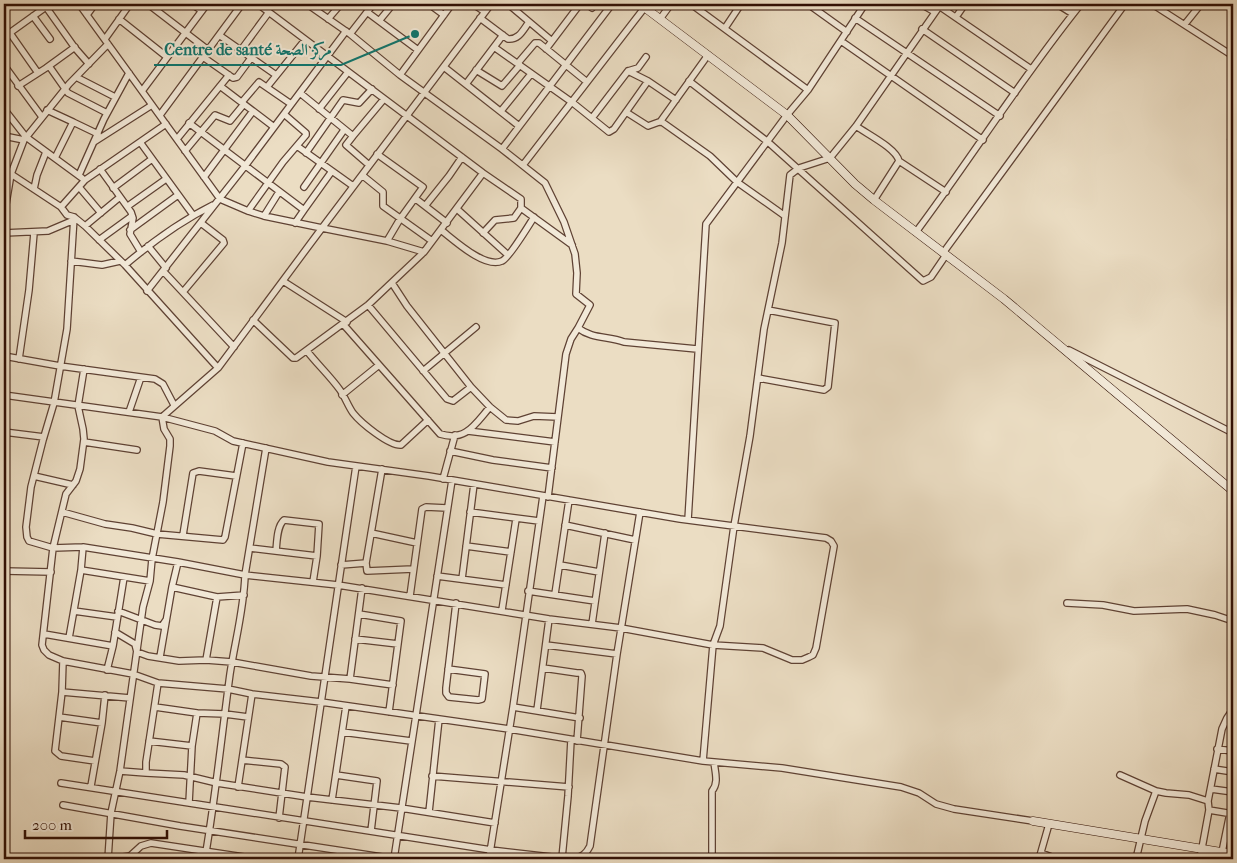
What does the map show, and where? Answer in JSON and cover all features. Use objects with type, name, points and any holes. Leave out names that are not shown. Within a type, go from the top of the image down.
[{"type":"street","points":[[79,4],[177,138],[218,201],[264,216],[387,241],[424,252]]},
{"type":"street","points":[[87,14],[95,4]]},
{"type":"street","points":[[4,216],[11,174],[25,138],[107,42],[130,4]]},
{"type":"street","points":[[148,4],[208,50]]},
{"type":"street","points":[[192,4],[202,11]]},
{"type":"street","points":[[142,91],[207,4]]},
{"type":"street","points":[[160,115],[242,4]]},
{"type":"street","points":[[258,4],[483,173],[521,199],[521,208],[514,218],[495,220],[483,233]]},
{"type":"street","points":[[307,4],[502,149],[548,186],[572,245],[577,273],[576,294],[590,305],[567,347],[552,468],[539,521],[489,859]]},
{"type":"street","points":[[328,19],[341,4]]},
{"type":"street","points":[[147,291],[291,104],[372,4]]},
{"type":"street","points":[[379,21],[393,4]]},
{"type":"street","points":[[429,4],[444,15]]},
{"type":"street","points":[[400,75],[452,4]]},
{"type":"street","points":[[474,4],[485,12]]},
{"type":"street","points":[[162,417],[218,368],[491,4]]},
{"type":"street","points":[[508,4],[552,41]]},
{"type":"street","points":[[546,50],[580,4]]},
{"type":"street","points":[[502,149],[612,4]]},
{"type":"street","points":[[660,19],[671,4]]},
{"type":"street","points":[[692,4],[808,90]]},
{"type":"street","points":[[725,28],[741,4]]},
{"type":"street","points":[[808,4],[847,32]]},
{"type":"street","points":[[688,520],[706,224],[787,115],[808,90],[865,4]]},
{"type":"street","points":[[921,4],[934,12]]},
{"type":"street","points":[[956,17],[965,4]]},
{"type":"street","points":[[1057,4],[1073,14]]},
{"type":"street","points":[[916,232],[1000,116],[1047,46],[1081,4]]},
{"type":"street","points":[[689,81],[799,168],[923,281],[931,277],[945,254],[1125,4]]},
{"type":"street","points":[[1152,4],[1233,56]]},
{"type":"street","points":[[1185,24],[1201,4]]},
{"type":"street","points":[[4,38],[48,5],[74,47],[89,64]]},
{"type":"street","points":[[703,761],[713,645],[720,626],[768,310],[782,242],[790,175],[799,168],[830,158],[856,126],[940,5],[1031,69]]},
{"type":"street","points":[[523,165],[573,103],[642,6],[787,115],[855,184],[1004,299],[1233,491]]},
{"type":"street","points":[[241,50],[269,12]]},
{"type":"street","points":[[367,12],[418,50]]},
{"type":"street","points":[[33,16],[50,39]]},
{"type":"street","points":[[480,18],[508,39],[513,40],[518,37],[529,22]]},
{"type":"street","points":[[855,18],[1000,116]]},
{"type":"street","points":[[119,20],[167,57]]},
{"type":"street","points":[[922,29],[1015,93]]},
{"type":"street","points":[[10,33],[38,73]]},
{"type":"street","points":[[219,35],[276,75]]},
{"type":"street","points":[[466,84],[503,35]]},
{"type":"street","points":[[268,87],[305,40]]},
{"type":"street","points":[[841,41],[891,74],[983,140]]},
{"type":"street","points":[[476,70],[502,86],[535,43],[538,43],[587,82]]},
{"type":"street","points":[[18,86],[74,47]]},
{"type":"street","points":[[494,47],[573,103],[609,132],[614,129],[648,81]]},
{"type":"street","points":[[626,112],[648,126],[660,122],[708,55]]},
{"type":"street","points":[[203,57],[235,78],[251,58]]},
{"type":"street","points":[[592,118],[628,71],[638,68],[646,57]]},
{"type":"street","points":[[4,66],[6,75],[18,86],[42,117]]},
{"type":"street","points":[[49,66],[72,96],[107,113]]},
{"type":"street","points":[[444,67],[520,126]]},
{"type":"street","points":[[628,71],[648,81],[676,100]]},
{"type":"street","points":[[319,109],[348,72]]},
{"type":"street","points":[[79,175],[107,113],[129,73]]},
{"type":"street","points":[[501,111],[531,74]]},
{"type":"street","points":[[177,138],[228,75]]},
{"type":"street","points":[[76,77],[115,98]]},
{"type":"street","points":[[186,151],[216,115],[228,121],[232,120],[258,83],[268,87],[291,104]]},
{"type":"street","points":[[220,86],[274,127]]},
{"type":"street","points":[[306,152],[343,100],[359,103],[372,89]]},
{"type":"street","points":[[300,93],[352,136]]},
{"type":"street","points":[[369,165],[346,145],[384,99]]},
{"type":"street","points":[[94,142],[152,105]]},
{"type":"street","points":[[4,109],[25,138],[86,180]]},
{"type":"street","points":[[48,110],[98,134]]},
{"type":"street","points":[[204,177],[253,111]]},
{"type":"street","points":[[248,211],[306,135],[306,132],[284,114]]},
{"type":"street","points":[[55,158],[73,122]]},
{"type":"street","points":[[660,122],[710,156],[737,182],[785,216]]},
{"type":"street","points":[[189,123],[304,210]]},
{"type":"street","points":[[61,207],[86,180],[166,124]]},
{"type":"street","points":[[856,126],[892,150],[900,161],[946,192]]},
{"type":"street","points":[[304,187],[344,130]]},
{"type":"street","points":[[4,136],[25,138]]},
{"type":"street","points":[[140,142],[193,216]]},
{"type":"street","points":[[297,146],[353,186]]},
{"type":"street","points":[[34,189],[46,152]]},
{"type":"street","points":[[377,154],[434,195]]},
{"type":"street","points":[[425,206],[462,157]]},
{"type":"street","points":[[113,188],[152,160]]},
{"type":"street","points":[[874,200],[900,161]]},
{"type":"street","points":[[100,169],[128,206],[132,216],[131,236],[141,252]]},
{"type":"street","points":[[295,222],[332,171]]},
{"type":"street","points":[[4,173],[11,174],[34,189],[61,207],[67,215],[85,226],[122,263],[218,368]]},
{"type":"street","points":[[254,320],[293,358],[307,351],[368,306],[424,252],[483,173]]},
{"type":"street","points":[[362,175],[383,192],[383,206],[432,241]]},
{"type":"street","points":[[128,206],[166,179]]},
{"type":"street","points":[[79,187],[100,213]]},
{"type":"street","points":[[387,241],[423,187]]},
{"type":"street","points":[[264,216],[279,192]]},
{"type":"street","points":[[130,230],[178,195]]},
{"type":"street","points":[[85,226],[120,197]]},
{"type":"street","points":[[416,199],[446,223]]},
{"type":"street","points":[[71,261],[102,264],[122,263],[218,201]]},
{"type":"street","points":[[521,208],[572,245]]},
{"type":"street","points":[[457,209],[508,255]]},
{"type":"street","points":[[98,240],[132,216]]},
{"type":"street","points":[[441,230],[481,259],[498,262],[503,261],[508,255],[534,217]]},
{"type":"street","points":[[4,233],[48,231],[74,219]]},
{"type":"street","points":[[4,395],[54,403],[162,417],[215,431],[243,443],[328,462],[452,480],[688,520],[826,538],[834,546],[816,648],[813,655],[802,660],[792,660],[763,648],[713,645],[621,628],[549,619],[338,584],[245,576],[178,562],[83,547],[53,548],[28,540],[27,518],[34,476],[54,403],[67,322],[74,219]]},
{"type":"street","points":[[183,292],[224,243],[223,240],[201,223]]},
{"type":"street","points":[[19,358],[29,290],[34,233]]},
{"type":"street","points":[[148,246],[183,292],[234,347]]},
{"type":"street","points":[[282,281],[345,323],[440,434],[464,434],[490,407]]},
{"type":"street","points":[[392,283],[471,387],[503,418],[510,421],[518,421],[534,416],[558,417]]},
{"type":"street","points":[[368,306],[446,399],[453,401],[471,387]]},
{"type":"street","points":[[758,378],[824,390],[828,387],[835,323],[768,310]]},
{"type":"street","points":[[423,371],[476,326]]},
{"type":"street","points":[[578,328],[599,337],[613,338],[624,342],[697,349]]},
{"type":"street","points":[[1058,344],[1233,433]]},
{"type":"street","points":[[307,351],[342,395],[353,414],[371,430],[395,445],[401,445],[405,442],[428,420]]},
{"type":"street","points":[[4,356],[159,381],[163,384],[174,405]]},
{"type":"street","points":[[342,395],[379,365]]},
{"type":"street","points":[[84,369],[78,406],[84,442],[78,475],[66,494],[53,548],[42,644],[44,650],[49,655],[62,661],[133,674],[158,683],[228,689],[252,694],[321,702],[509,729],[703,761],[782,768],[901,787],[919,793],[936,804],[954,809],[1233,854]]},
{"type":"street","points":[[129,412],[141,377]]},
{"type":"street","points":[[162,417],[164,429],[170,441],[163,502],[133,674],[120,771],[111,813],[109,859],[130,856],[141,846],[151,843],[257,859]]},
{"type":"street","points":[[468,431],[555,442]]},
{"type":"street","points":[[4,432],[44,436]]},
{"type":"street","points":[[443,479],[455,435]]},
{"type":"street","points":[[84,442],[137,450]]},
{"type":"street","points":[[62,512],[105,524],[157,534],[183,535],[218,540],[224,538],[243,443]]},
{"type":"street","points":[[206,852],[214,807],[232,662],[266,448]]},
{"type":"street","points":[[450,451],[492,460],[552,468]]},
{"type":"street","points":[[298,859],[356,466]]},
{"type":"street","points":[[382,469],[366,562],[368,571],[414,569]]},
{"type":"street","points":[[183,535],[193,473],[199,471],[236,476]]},
{"type":"street","points":[[34,476],[73,485]]},
{"type":"street","points":[[63,805],[394,859],[452,480]]},
{"type":"street","points":[[462,579],[474,484]]},
{"type":"street","points":[[555,594],[569,500]]},
{"type":"street","points":[[410,596],[423,507],[447,508]]},
{"type":"street","points":[[470,512],[539,521]]},
{"type":"street","points":[[61,783],[91,786],[304,822],[491,850],[550,858],[580,858],[590,846],[603,746],[640,512]]},
{"type":"street","points":[[502,610],[516,518]]},
{"type":"street","points":[[276,551],[282,521],[317,523],[320,526],[313,582]]},
{"type":"street","points":[[565,525],[635,540]]},
{"type":"street","points":[[371,533],[417,543]]},
{"type":"street","points":[[592,624],[605,533]]},
{"type":"street","points":[[466,546],[511,552]]},
{"type":"street","points":[[69,638],[81,570],[83,547]]},
{"type":"street","points":[[250,548],[317,556]]},
{"type":"street","points":[[160,657],[178,562]]},
{"type":"street","points":[[341,566],[366,562]]},
{"type":"street","points":[[560,565],[600,572]]},
{"type":"street","points":[[81,570],[150,581]]},
{"type":"street","points":[[4,571],[51,572]]},
{"type":"street","points":[[437,576],[506,585]]},
{"type":"street","points":[[107,670],[113,646],[124,577]]},
{"type":"street","points":[[172,587],[217,597],[244,595]]},
{"type":"street","points":[[350,679],[362,588]]},
{"type":"street","points":[[528,591],[595,601]]},
{"type":"street","points":[[206,660],[217,597]]},
{"type":"street","points":[[448,669],[485,674],[482,699],[447,696],[446,693],[448,669],[456,603]]},
{"type":"street","points":[[1067,603],[1102,605],[1134,611],[1187,609],[1214,614],[1233,621]]},
{"type":"street","points":[[74,611],[118,614],[162,626],[167,619]]},
{"type":"street","points":[[359,614],[401,620],[389,712]]},
{"type":"street","points":[[537,710],[549,619]]},
{"type":"street","points":[[115,632],[135,644],[138,652],[148,656],[179,661],[206,660],[232,662],[325,678],[350,679],[393,685]]},
{"type":"street","points":[[44,634],[113,646]]},
{"type":"street","points":[[355,639],[398,644]]},
{"type":"street","points":[[546,645],[617,654]]},
{"type":"street","points":[[62,661],[62,692],[55,751],[60,756],[94,761]]},
{"type":"street","points":[[543,668],[581,673],[582,679],[580,718],[574,741],[562,858]]},
{"type":"street","points":[[146,772],[158,683]]},
{"type":"street","points":[[62,692],[130,698]]},
{"type":"street","points":[[238,787],[252,694]]},
{"type":"street","points":[[91,786],[106,695]]},
{"type":"street","points":[[332,800],[346,706]]},
{"type":"street","points":[[513,706],[580,718]]},
{"type":"street","points":[[155,707],[248,717]]},
{"type":"street","points":[[1200,859],[1209,810],[1208,801],[1222,729],[1233,709]]},
{"type":"street","points":[[189,803],[189,777],[197,713]]},
{"type":"street","points":[[59,717],[102,723]]},
{"type":"street","points":[[429,812],[439,719]]},
{"type":"street","points":[[342,732],[411,741]]},
{"type":"street","points":[[149,741],[192,746]]},
{"type":"street","points":[[1218,749],[1233,752]]},
{"type":"street","points":[[242,760],[284,766],[279,818]]},
{"type":"street","points":[[712,856],[712,791],[716,787],[714,762]]},
{"type":"street","points":[[1214,769],[1233,772]]},
{"type":"street","points":[[120,771],[189,777],[238,787],[401,808],[495,823]]},
{"type":"street","points":[[336,775],[376,780],[371,831]]},
{"type":"street","points":[[1120,775],[1156,791],[1190,794],[1208,801]]},
{"type":"street","points":[[432,776],[569,787]]},
{"type":"street","points":[[1211,789],[1233,792]]},
{"type":"street","points":[[1136,859],[1150,804],[1156,791]]},
{"type":"street","points":[[1209,810],[1232,813],[1222,852]]},
{"type":"street","points":[[1039,859],[1049,824]]},
{"type":"street","points":[[1226,831],[1233,833]]},
{"type":"street","points":[[1041,852],[1057,859]]},
{"type":"place","name":"Centre de santé مركز الصحة","points":[[415,34]]}]
